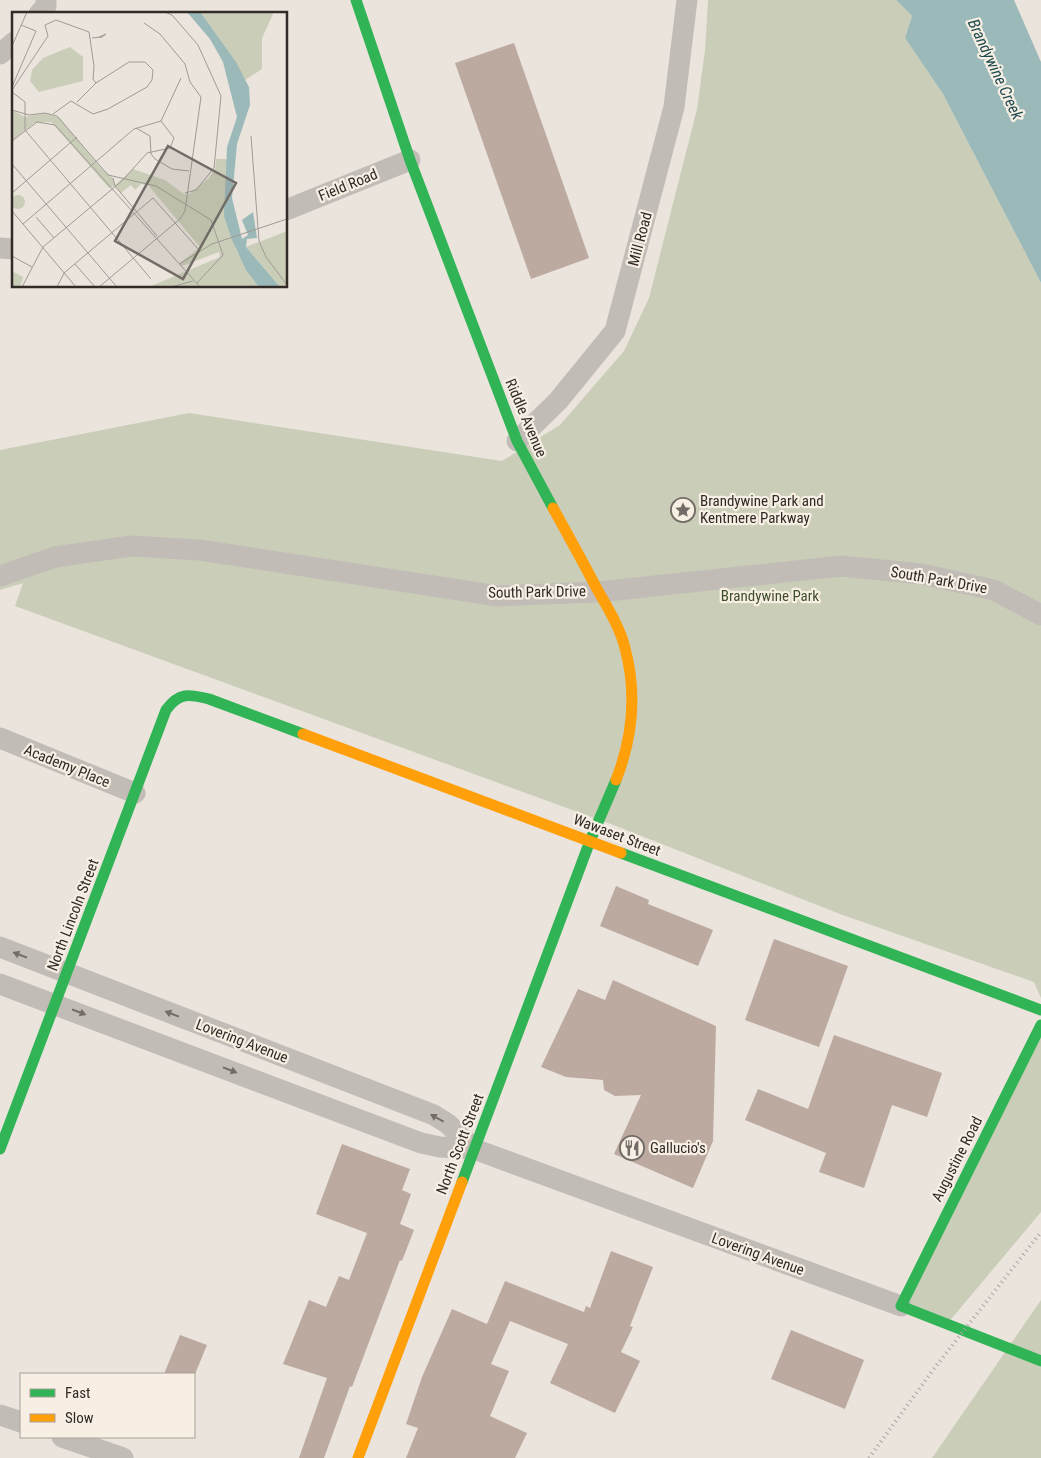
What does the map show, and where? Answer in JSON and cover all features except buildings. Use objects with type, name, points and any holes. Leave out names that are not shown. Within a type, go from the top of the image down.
[{"type":"street","points":[[41,12],[46,6],[46,0]]},
{"type":"street","name":"Riddle Avenue","points":[[356,0],[410,160],[517,441],[612,616],[625,647],[634,689],[632,718],[618,774],[590,842]]},
{"type":"street","name":"Mill Road","points":[[517,441],[558,401],[616,331],[674,107],[687,0]]},
{"type":"street","points":[[0,54],[12,44]]},
{"type":"street","name":"Field Road","points":[[288,209],[410,160]]},
{"type":"street","name":"South Park Drive","points":[[0,576],[55,557],[131,546],[200,550],[498,596],[598,592],[842,566],[922,574],[994,590],[1041,615]]},
{"type":"street","name":"Wawaset Street","points":[[181,697],[189,694],[209,700],[1041,1010]]},
{"type":"street","name":"North Lincoln Street","points":[[0,1149],[166,710],[171,703],[181,697]]},
{"type":"street","name":"Academy Place","points":[[0,738],[135,793]]},
{"type":"street","name":"North Scott Street","points":[[358,1458],[590,842]]},
{"type":"street","name":"Lovering Avenue","points":[[0,947],[434,1115],[448,1124],[474,1149]]},
{"type":"street","name":"Lovering Avenue","points":[[0,984],[55,1003],[420,1143],[440,1147],[474,1149],[901,1306],[1041,1361]]},
{"type":"street","name":"Augustine Road","points":[[901,1306],[1041,1025]]},
{"type":"street","points":[[0,1415],[20,1422]]},
{"type":"street","points":[[65,1438],[123,1458]]},
{"type":"green space","name":"Brandywine Park","points":[[708,0],[896,0],[912,16],[905,38],[943,94],[1041,283],[1041,998],[1034,982],[840,914],[616,826],[15,606],[23,583],[0,590],[0,450],[189,413],[502,461],[560,425],[624,351],[649,298],[697,109],[705,50]]},
{"type":"green space","points":[[1041,1025],[1041,1212],[947,1324],[901,1306]]},
{"type":"green space","points":[[1041,1300],[1041,1458],[932,1458]]},
{"type":"water","name":"Brandywine Creek","points":[[896,0],[1014,0],[1041,62],[1041,283],[943,94],[905,38],[912,16]]},
{"type":"railway","points":[[869,1458],[933,1370],[1041,1232]]},
{"type":"traffic: fast","points":[[356,0],[410,160],[517,441],[553,508]]},
{"type":"traffic: fast","points":[[0,1149],[166,710],[180,697],[196,696],[209,699],[303,734]]},
{"type":"traffic: fast","points":[[462,1182],[590,841],[616,780]]},
{"type":"traffic: fast","points":[[621,853],[1041,1010]]},
{"type":"traffic: fast","points":[[1041,1025],[901,1306],[1041,1361]]},
{"type":"traffic: slow","points":[[553,508],[613,618],[620,633],[629,665],[632,698],[631,715],[626,748],[616,780]]},
{"type":"traffic: slow","points":[[303,734],[621,853]]},
{"type":"traffic: slow","points":[[358,1458],[462,1182]]},
{"type":"place","name":"Brandywine Park and Kentmere Parkway","points":[[683,510]]},
{"type":"place","name":"Gallucio's","points":[[632,1148]]}]
